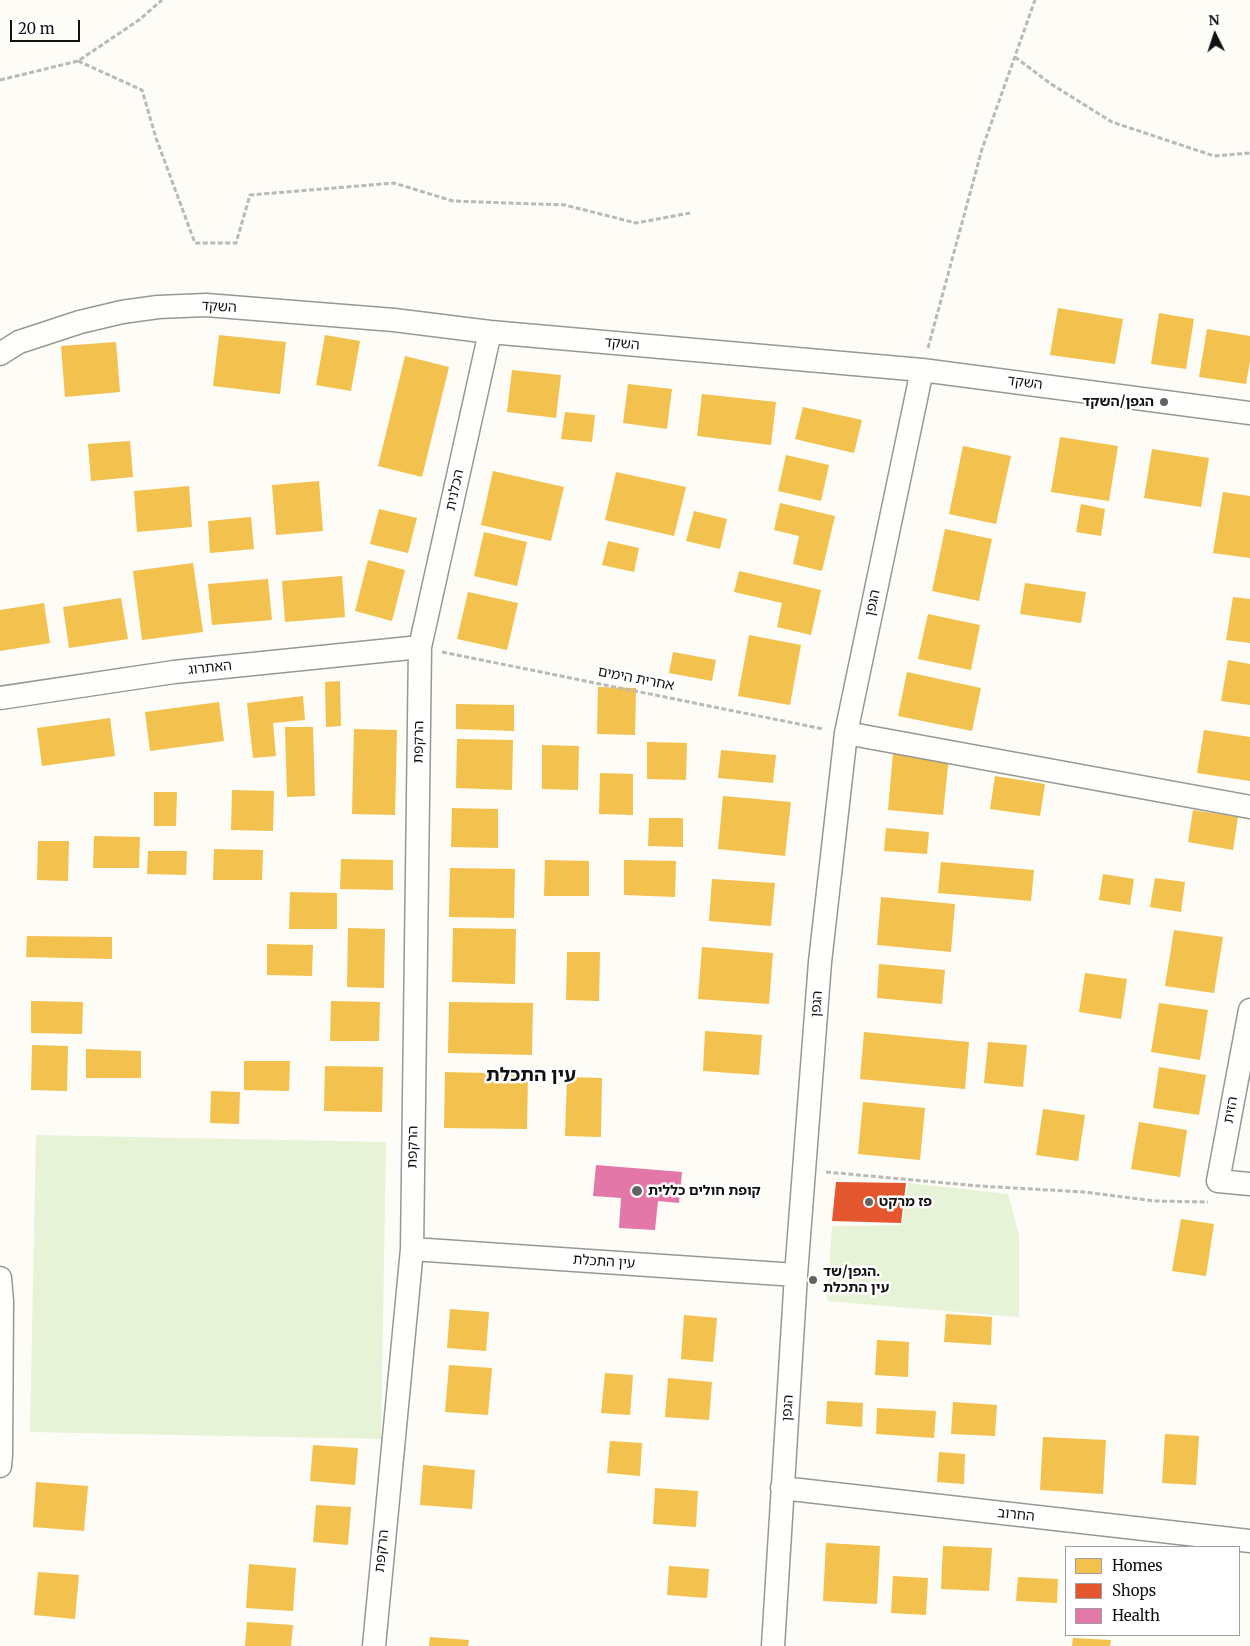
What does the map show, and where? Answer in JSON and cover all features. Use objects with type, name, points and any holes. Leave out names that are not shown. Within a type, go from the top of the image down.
[{"type":"street","name":"השקד","points":[[0,354],[19,342],[80,322],[122,312],[158,307],[206,305],[394,320],[490,332],[922,370],[1250,413]]},
{"type":"street","name":"הכלנית","points":[[420,647],[490,332]]},
{"type":"street","name":"הגפן","points":[[773,1646],[796,1275],[820,962],[846,733],[922,370]]},
{"type":"street","name":"האתרוג","points":[[0,698],[174,672],[420,647]]},
{"type":"street","name":"הרקפת","points":[[374,1646],[412,1249],[420,647]]},
{"type":"street","points":[[846,733],[1250,807]]},
{"type":"street","name":"הזית","points":[[1218,1181],[1250,1010]]},
{"type":"street","points":[[1218,1181],[1250,1184]]},
{"type":"street","name":"עין התכלת","points":[[412,1249],[796,1275]]},
{"type":"street","points":[[0,1278],[2,1311],[0,1466]]},
{"type":"street","name":"החרוב","points":[[782,1488],[1250,1541]]},
{"type":"path","points":[[0,80],[78,61],[139,20],[162,0]]},
{"type":"path","points":[[922,370],[982,150],[1035,0]]},
{"type":"path","points":[[1015,57],[1051,84],[1112,122],[1214,156],[1250,153]]},
{"type":"path","points":[[78,61],[142,90],[156,138],[194,243],[236,243],[250,195],[394,183],[453,200],[565,205],[636,223],[690,213]]},
{"type":"path","name":"אחרית הימים","points":[[420,647],[846,733]]},
{"type":"path","points":[[804,1172],[1084,1192],[1155,1201],[1212,1202],[1218,1181]]},
{"type":"green space","points":[[36,1135],[386,1142],[381,1439],[30,1432]]},
{"type":"green space","points":[[908,1183],[1008,1194],[1019,1235],[1019,1317],[827,1301],[832,1226],[902,1225]]},
{"type":"building: Homes","points":[[1058,308],[1123,319],[1115,364],[1050,355]]},
{"type":"building: Homes","points":[[1159,313],[1194,319],[1186,369],[1151,364]]},
{"type":"building: Homes","points":[[1207,329],[1250,336],[1250,361],[1246,384],[1199,377]]},
{"type":"building: Homes","points":[[219,335],[286,342],[280,394],[213,386]]},
{"type":"building: Homes","points":[[325,335],[360,341],[351,391],[316,385]]},
{"type":"building: Homes","points":[[116,342],[120,392],[65,397],[61,346]]},
{"type":"building: Homes","points":[[405,356],[449,367],[422,477],[378,466]]},
{"type":"building: Homes","points":[[512,370],[561,375],[556,418],[507,412]]},
{"type":"building: Homes","points":[[628,384],[672,389],[667,429],[623,423]]},
{"type":"building: Homes","points":[[702,394],[776,402],[771,445],[697,436]]},
{"type":"building: Homes","points":[[803,407],[862,420],[854,453],[795,439]]},
{"type":"building: Homes","points":[[565,412],[595,415],[592,442],[561,439]]},
{"type":"building: Homes","points":[[1060,437],[1118,446],[1109,501],[1051,492]]},
{"type":"building: Homes","points":[[130,441],[133,477],[91,481],[88,444]]},
{"type":"building: Homes","points":[[963,446],[1011,456],[996,524],[949,514]]},
{"type":"building: Homes","points":[[1152,449],[1209,458],[1201,507],[1144,498]]},
{"type":"building: Homes","points":[[786,455],[829,465],[821,501],[778,491]]},
{"type":"building: Homes","points":[[493,471],[564,487],[551,541],[481,525]]},
{"type":"building: Homes","points":[[616,472],[686,487],[674,536],[605,520]]},
{"type":"building: Homes","points":[[319,481],[323,531],[276,535],[272,485]]},
{"type":"building: Homes","points":[[189,486],[192,527],[137,532],[134,491]]},
{"type":"building: Homes","points":[[1223,492],[1250,496],[1250,558],[1213,553]]},
{"type":"building: Homes","points":[[780,503],[835,516],[822,571],[793,564],[799,536],[774,530]]},
{"type":"building: Homes","points":[[1081,504],[1105,509],[1101,536],[1076,532]]},
{"type":"building: Homes","points":[[379,509],[417,518],[408,553],[370,544]]},
{"type":"building: Homes","points":[[694,511],[727,519],[720,549],[686,541]]},
{"type":"building: Homes","points":[[251,517],[254,549],[210,553],[208,521]]},
{"type":"building: Homes","points":[[945,529],[992,539],[979,601],[932,591]]},
{"type":"building: Homes","points":[[484,532],[527,542],[517,586],[474,576]]},
{"type":"building: Homes","points":[[608,541],[639,548],[634,572],[602,565]]},
{"type":"building: Homes","points":[[368,560],[405,570],[392,621],[355,611]]},
{"type":"building: Homes","points":[[193,563],[203,632],[142,640],[133,571]]},
{"type":"building: Homes","points":[[739,571],[821,590],[811,635],[777,627],[782,603],[734,592]]},
{"type":"building: Homes","points":[[342,576],[345,617],[285,622],[282,581]]},
{"type":"building: Homes","points":[[268,579],[272,620],[212,625],[208,584]]},
{"type":"building: Homes","points":[[1025,583],[1086,592],[1081,623],[1020,614]]},
{"type":"building: Homes","points":[[468,592],[518,603],[507,650],[457,639]]},
{"type":"building: Homes","points":[[1233,597],[1250,599],[1250,643],[1226,640]]},
{"type":"building: Homes","points":[[121,598],[128,639],[69,648],[63,607]]},
{"type":"building: Homes","points":[[44,603],[50,643],[0,651],[0,610]]},
{"type":"building: Homes","points":[[928,614],[980,625],[971,670],[918,659]]},
{"type":"building: Homes","points":[[749,635],[801,645],[790,705],[738,696]]},
{"type":"building: Homes","points":[[673,652],[716,660],[712,681],[669,673]]},
{"type":"building: Homes","points":[[1228,660],[1250,664],[1250,705],[1221,701]]},
{"type":"building: Homes","points":[[907,672],[981,688],[972,731],[898,716]]},
{"type":"building: Homes","points":[[340,681],[341,726],[326,727],[325,682]]},
{"type":"building: Homes","points":[[598,687],[636,688],[635,735],[597,734]]},
{"type":"building: Homes","points":[[303,696],[305,720],[273,723],[276,756],[253,758],[247,703]]},
{"type":"building: Homes","points":[[219,702],[224,741],[150,751],[145,712]]},
{"type":"building: Homes","points":[[456,704],[514,705],[514,731],[456,729]]},
{"type":"building: Homes","points":[[110,718],[115,756],[42,766],[37,728]]},
{"type":"building: Homes","points":[[285,727],[313,727],[315,796],[287,797]]},
{"type":"building: Homes","points":[[354,729],[397,730],[395,815],[352,814]]},
{"type":"building: Homes","points":[[1204,730],[1250,737],[1250,781],[1197,773]]},
{"type":"building: Homes","points":[[457,739],[513,740],[512,790],[456,788]]},
{"type":"building: Homes","points":[[647,742],[687,743],[686,780],[647,779]]},
{"type":"building: Homes","points":[[542,745],[579,746],[578,790],[542,789]]},
{"type":"building: Homes","points":[[721,750],[776,755],[773,783],[718,778]]},
{"type":"building: Homes","points":[[893,752],[949,756],[943,815],[888,810]]},
{"type":"building: Homes","points":[[600,773],[633,774],[633,815],[599,814]]},
{"type":"building: Homes","points":[[995,776],[1045,784],[1040,816],[990,809]]},
{"type":"building: Homes","points":[[232,790],[274,791],[273,831],[231,830]]},
{"type":"building: Homes","points":[[154,792],[177,792],[176,826],[154,826]]},
{"type":"building: Homes","points":[[723,796],[791,802],[785,856],[718,849]]},
{"type":"building: Homes","points":[[452,808],[498,809],[498,848],[451,847]]},
{"type":"building: Homes","points":[[1193,810],[1238,817],[1233,850],[1188,842]]},
{"type":"building: Homes","points":[[649,818],[683,818],[683,847],[648,846]]},
{"type":"building: Homes","points":[[886,828],[929,832],[927,854],[884,851]]},
{"type":"building: Homes","points":[[94,836],[140,837],[139,868],[93,868]]},
{"type":"building: Homes","points":[[38,841],[69,841],[68,881],[37,880]]},
{"type":"building: Homes","points":[[214,849],[263,850],[262,880],[213,880]]},
{"type":"building: Homes","points":[[148,851],[187,851],[186,875],[147,874]]},
{"type":"building: Homes","points":[[341,859],[393,860],[393,890],[340,889]]},
{"type":"building: Homes","points":[[545,860],[589,861],[589,896],[544,896]]},
{"type":"building: Homes","points":[[624,860],[676,861],[675,897],[624,895]]},
{"type":"building: Homes","points":[[941,862],[1034,870],[1031,901],[938,893]]},
{"type":"building: Homes","points":[[450,868],[515,869],[514,918],[449,917]]},
{"type":"building: Homes","points":[[1103,874],[1134,879],[1130,905],[1099,900]]},
{"type":"building: Homes","points":[[1155,878],[1185,882],[1181,912],[1150,907]]},
{"type":"building: Homes","points":[[712,879],[775,883],[771,926],[709,921]]},
{"type":"building: Homes","points":[[290,892],[337,893],[337,929],[289,929]]},
{"type":"building: Homes","points":[[881,897],[955,904],[951,952],[877,945]]},
{"type":"building: Homes","points":[[348,928],[385,929],[384,988],[347,987]]},
{"type":"building: Homes","points":[[453,928],[516,929],[515,984],[452,982]]},
{"type":"building: Homes","points":[[1174,930],[1223,937],[1214,993],[1165,986]]},
{"type":"building: Homes","points":[[27,936],[112,937],[112,959],[26,957]]},
{"type":"building: Homes","points":[[267,944],[313,945],[312,976],[267,975]]},
{"type":"building: Homes","points":[[702,947],[773,953],[769,1004],[698,999]]},
{"type":"building: Homes","points":[[567,952],[600,952],[599,1001],[566,1000]]},
{"type":"building: Homes","points":[[879,964],[945,970],[942,1004],[877,998]]},
{"type":"building: Homes","points":[[1085,973],[1127,979],[1121,1019],[1079,1012]]},
{"type":"building: Homes","points":[[31,1001],[83,1002],[82,1034],[31,1033]]},
{"type":"building: Homes","points":[[331,1001],[380,1002],[379,1041],[330,1041]]},
{"type":"building: Homes","points":[[449,1002],[533,1003],[532,1055],[448,1053]]},
{"type":"building: Homes","points":[[1159,1003],[1208,1010],[1200,1060],[1151,1052]]},
{"type":"building: Homes","points":[[705,1031],[762,1035],[759,1075],[703,1071]]},
{"type":"building: Homes","points":[[864,1032],[969,1042],[965,1089],[860,1079]]},
{"type":"building: Homes","points":[[988,1042],[1027,1045],[1023,1087],[984,1083]]},
{"type":"building: Homes","points":[[32,1045],[68,1046],[67,1091],[31,1090]]},
{"type":"building: Homes","points":[[86,1049],[141,1051],[141,1078],[86,1078]]},
{"type":"building: Homes","points":[[244,1061],[290,1061],[289,1091],[244,1090]]},
{"type":"building: Homes","points":[[325,1066],[383,1067],[382,1112],[324,1111]]},
{"type":"building: Homes","points":[[1159,1067],[1206,1075],[1199,1115],[1153,1108]]},
{"type":"building: Homes","points":[[445,1072],[528,1074],[527,1129],[444,1128]]},
{"type":"building: Homes","points":[[567,1077],[602,1078],[601,1137],[565,1136]]},
{"type":"building: Homes","points":[[211,1091],[240,1092],[239,1124],[210,1123]]},
{"type":"building: Homes","points":[[863,1102],[925,1108],[920,1160],[858,1154]]},
{"type":"building: Homes","points":[[1043,1109],[1085,1115],[1078,1161],[1036,1155]]},
{"type":"building: Homes","points":[[1139,1122],[1187,1130],[1180,1177],[1131,1169]]},
{"type":"building: Homes","points":[[1181,1219],[1214,1224],[1206,1276],[1172,1271]]},
{"type":"building: Homes","points":[[450,1309],[489,1312],[486,1351],[447,1348]]},
{"type":"building: Homes","points":[[946,1314],[992,1317],[991,1345],[944,1342]]},
{"type":"building: Homes","points":[[684,1315],[717,1318],[713,1362],[681,1359]]},
{"type":"building: Homes","points":[[877,1340],[909,1342],[908,1377],[875,1375]]},
{"type":"building: Homes","points":[[449,1365],[492,1368],[488,1415],[445,1412]]},
{"type":"building: Homes","points":[[605,1373],[633,1375],[630,1415],[601,1413]]},
{"type":"building: Homes","points":[[668,1378],[712,1382],[709,1420],[665,1417]]},
{"type":"building: Homes","points":[[827,1401],[863,1403],[862,1427],[826,1424]]},
{"type":"building: Homes","points":[[953,1402],[997,1405],[995,1436],[951,1434]]},
{"type":"building: Homes","points":[[877,1408],[936,1411],[934,1438],[876,1434]]},
{"type":"building: Homes","points":[[1165,1434],[1199,1436],[1196,1485],[1162,1483]]},
{"type":"building: Homes","points":[[1043,1437],[1106,1440],[1103,1494],[1040,1490]]},
{"type":"building: Homes","points":[[610,1441],[642,1443],[640,1476],[607,1473]]},
{"type":"building: Homes","points":[[313,1445],[358,1448],[355,1485],[310,1481]]},
{"type":"building: Homes","points":[[939,1452],[965,1454],[964,1484],[937,1482]]},
{"type":"building: Homes","points":[[423,1465],[475,1470],[472,1509],[420,1505]]},
{"type":"building: Homes","points":[[36,1482],[88,1486],[84,1531],[33,1527]]},
{"type":"building: Homes","points":[[655,1488],[698,1491],[696,1527],[653,1524]]},
{"type":"building: Homes","points":[[316,1505],[351,1507],[348,1545],[313,1542]]},
{"type":"building: Homes","points":[[826,1543],[880,1546],[877,1604],[823,1601]]},
{"type":"building: Homes","points":[[943,1546],[992,1548],[989,1591],[941,1589]]},
{"type":"building: Homes","points":[[249,1564],[296,1568],[293,1611],[246,1608]]},
{"type":"building: Homes","points":[[669,1566],[709,1569],[707,1598],[667,1595]]},
{"type":"building: Homes","points":[[38,1572],[79,1575],[75,1619],[34,1615]]},
{"type":"building: Homes","points":[[893,1576],[928,1578],[926,1615],[891,1613]]},
{"type":"building: Homes","points":[[1018,1577],[1058,1579],[1057,1603],[1016,1601]]},
{"type":"building: Homes","points":[[247,1622],[293,1625],[291,1646],[245,1646]]},
{"type":"building: Homes","points":[[430,1637],[469,1640],[468,1646],[429,1646]]},
{"type":"building: Homes","points":[[1073,1638],[1111,1640],[1110,1646],[1072,1646]]},
{"type":"building: Shops","name":"פז מרקט","points":[[836,1182],[906,1183],[901,1223],[832,1221]]},
{"type":"building: Health","points":[[596,1165],[682,1172],[679,1203],[658,1201],[655,1230],[619,1228],[621,1198],[593,1196]]},
{"type":"place","name":"הגפן/השקד","points":[[1164,402]]},
{"type":"place","name":"קופת חולים כללית","points":[[637,1191]]},
{"type":"place","name":"פז מרקט","points":[[869,1202]]},
{"type":"place","name":"הגפן/שד. עין התכלת","points":[[813,1280]]},
{"type":"district","name":"עין התכלת","points":[[531,1076]]}]
